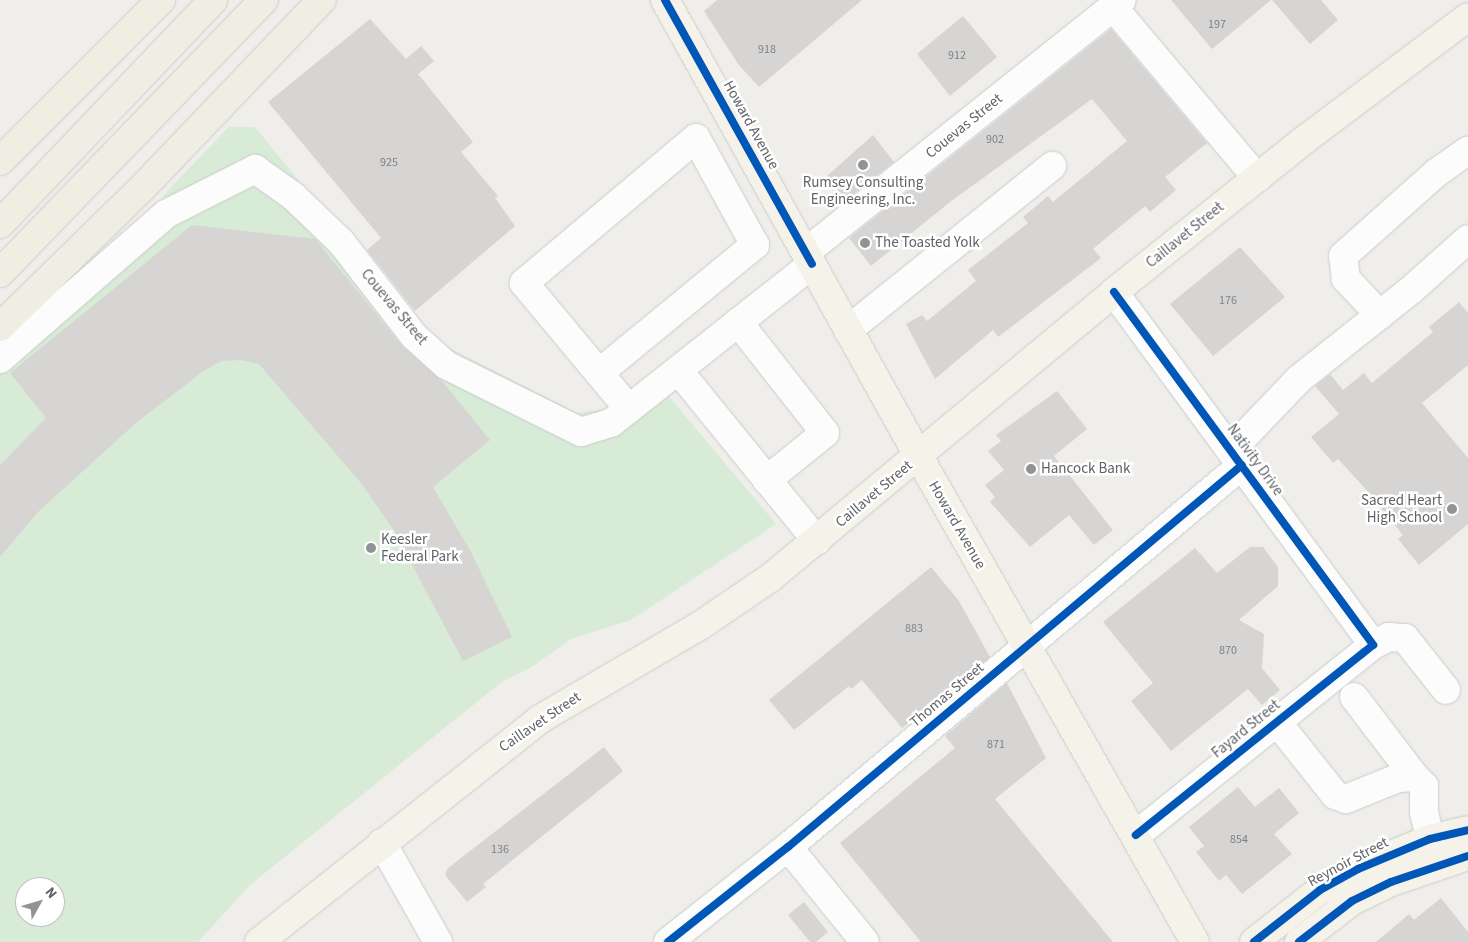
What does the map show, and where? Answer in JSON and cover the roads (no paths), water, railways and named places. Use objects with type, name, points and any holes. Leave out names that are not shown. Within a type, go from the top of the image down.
[{"type":"highway","points":[[0,161],[162,0]]},
{"type":"highway","points":[[0,224],[213,0]]},
{"type":"highway","points":[[0,273],[264,0]]},
{"type":"highway","points":[[0,327],[145,185],[322,0]]},
{"type":"main road","name":"Howard Avenue","points":[[665,0],[919,457],[1026,647],[1136,835],[1195,942]]},
{"type":"main road","name":"Caillavet Street","points":[[259,942],[540,719],[701,625],[817,541],[1114,292],[1257,178],[1467,21]]},
{"type":"main road","name":"Reynoir Street","points":[[1254,942],[1320,890],[1390,854],[1430,839],[1468,830]]},
{"type":"main road","points":[[1299,942],[1352,901],[1436,865],[1468,856]]},
{"type":"street","name":"Couevas Street","points":[[0,359],[166,214],[255,169],[293,196],[341,242],[414,336],[446,365],[581,432],[611,423],[738,322],[809,258],[1117,4]]},
{"type":"street","points":[[1117,4],[1257,178]]},
{"type":"street","points":[[599,373],[755,245],[696,138],[524,283],[599,373],[629,409]]},
{"type":"street","points":[[1380,315],[1346,279],[1343,256],[1436,173],[1468,151]]},
{"type":"street","points":[[848,330],[1052,166]]},
{"type":"street","name":"Thomas Street","points":[[668,942],[788,847],[1026,647],[1236,458],[1299,379],[1380,315],[1468,239]]},
{"type":"street","name":"Nativity Drive","points":[[1114,292],[1373,644]]},
{"type":"street","points":[[738,322],[825,433],[767,480]]},
{"type":"street","points":[[678,370],[817,541]]},
{"type":"street","points":[[1373,644],[1389,636],[1405,638],[1446,690]]},
{"type":"street","name":"Fayard Street","points":[[1136,835],[1373,644]]},
{"type":"street","points":[[1354,698],[1424,786],[1424,812],[1436,865]]},
{"type":"street","points":[[1277,722],[1335,795],[1346,800],[1398,778],[1415,777]]},
{"type":"street","points":[[382,843],[438,942]]},
{"type":"street","points":[[788,847],[865,942]]},
{"type":"place","name":"Rumsey Consulting Engineering, Inc.","points":[[863,165]]},
{"type":"place","name":"The Toasted Yolk","points":[[865,243]]},
{"type":"place","name":"Hancock Bank","points":[[1031,469]]},
{"type":"place","name":"Sacred Heart High School","points":[[1452,509]]},
{"type":"place","name":"Keesler Federal Park","points":[[371,548]]}]
